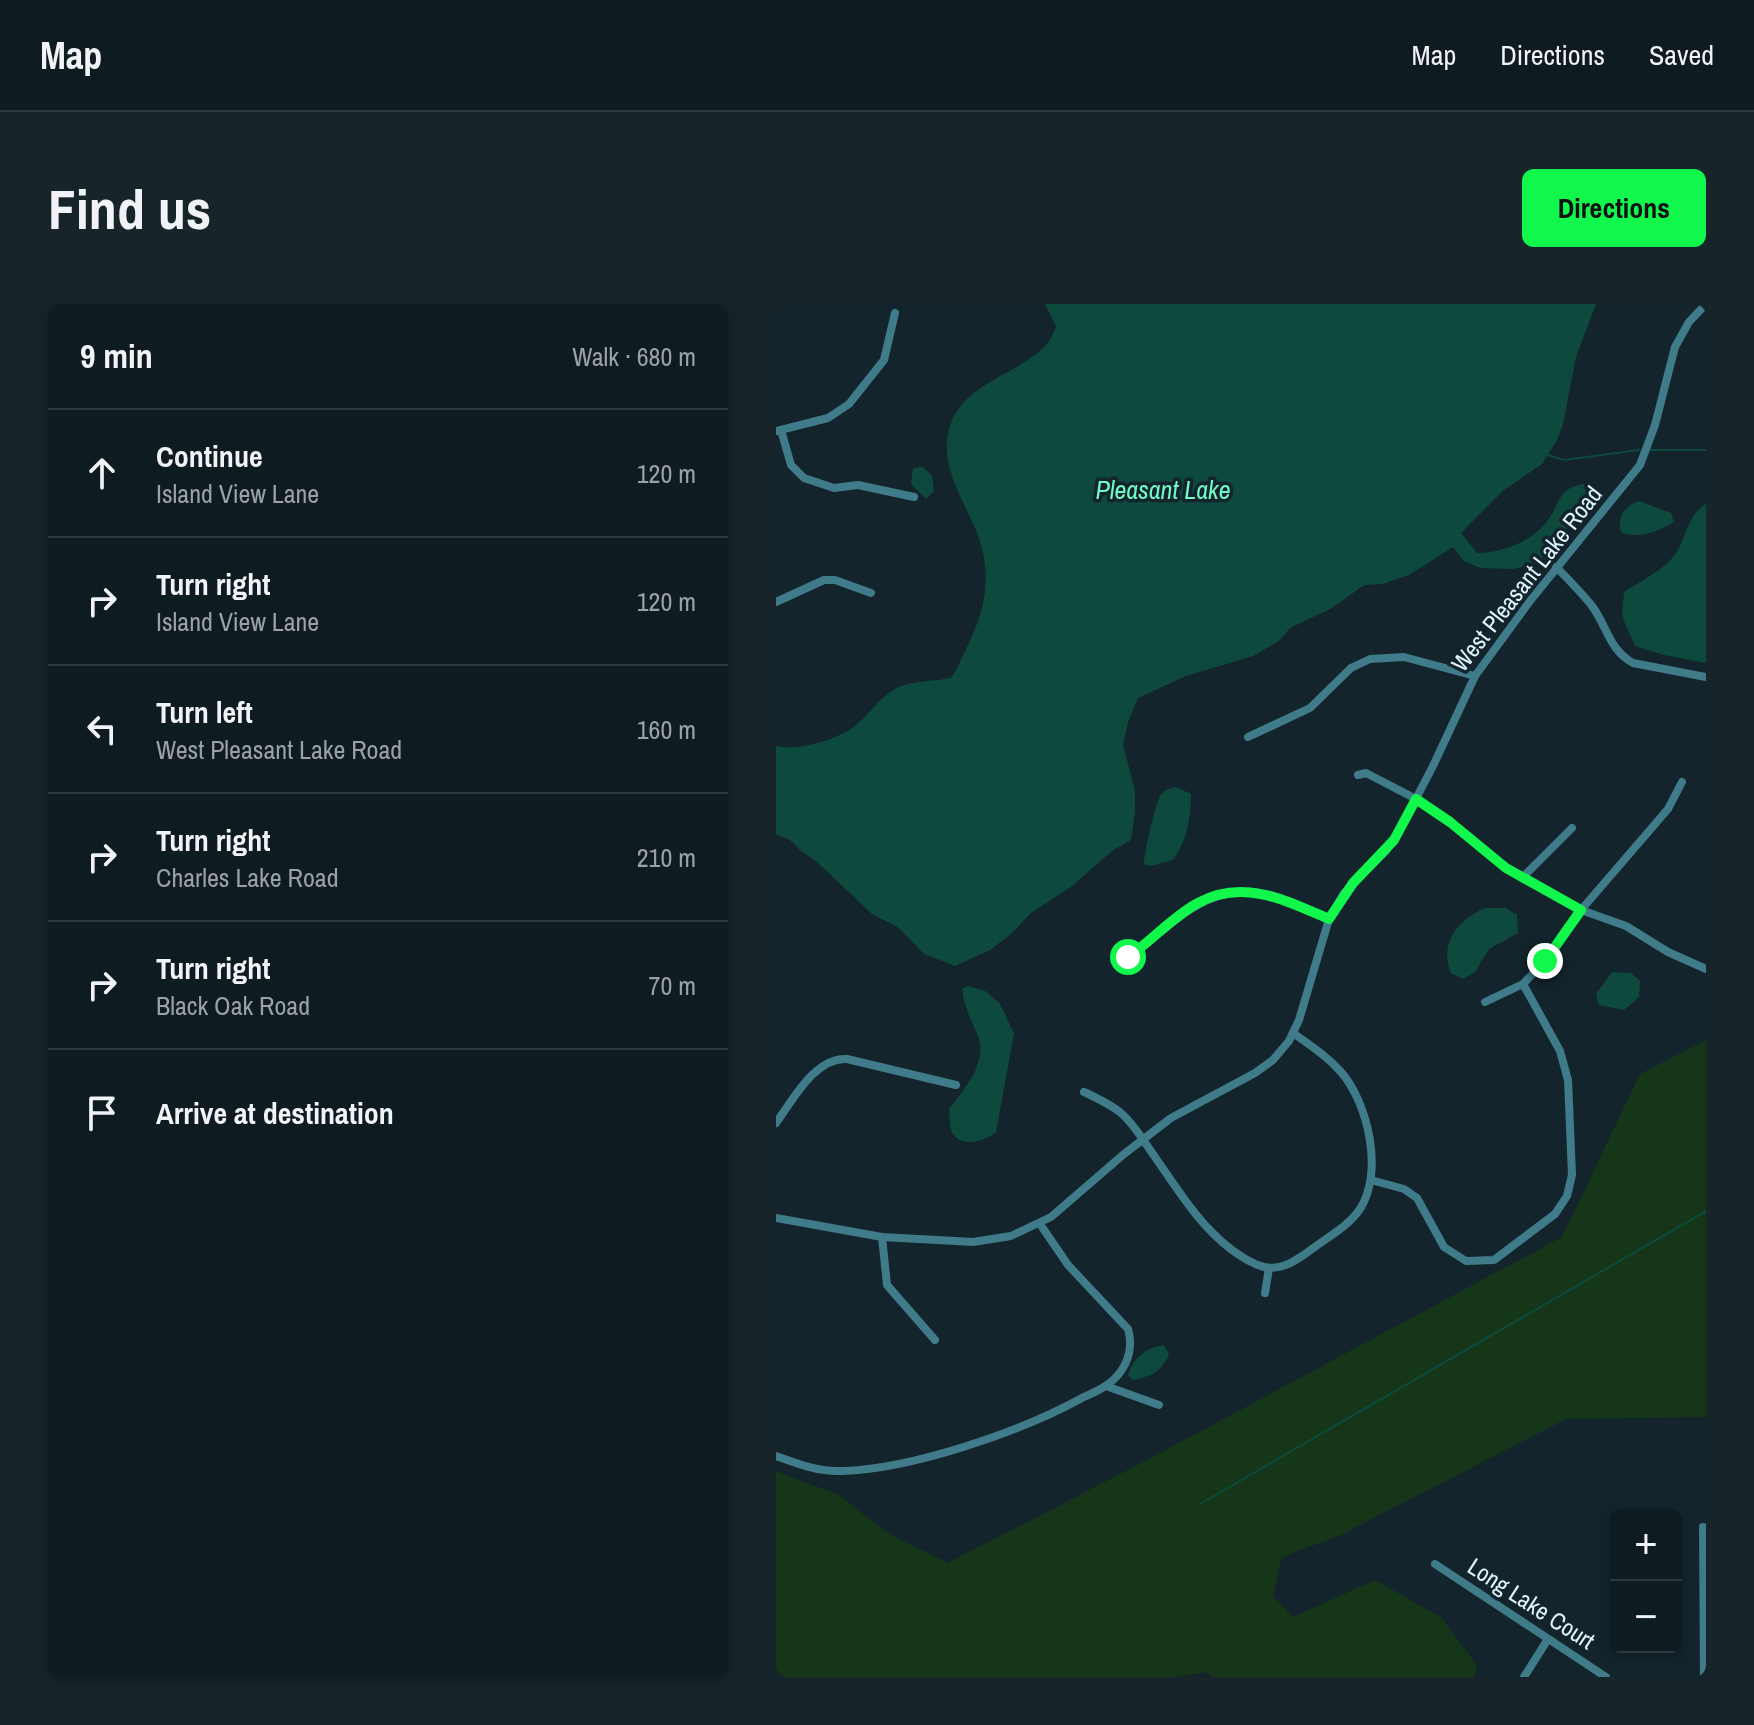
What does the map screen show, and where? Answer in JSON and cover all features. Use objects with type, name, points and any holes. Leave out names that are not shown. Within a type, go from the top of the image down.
[{"type":"street","name":"West Pleasant Lake Road","points":[[776,1218],[882,1237],[985,1241],[1011,1236],[1040,1224],[1062,1209],[1143,1139],[1190,1106],[1264,1067],[1282,1050],[1293,1033],[1329,919],[1353,883],[1394,840],[1475,676],[1556,567],[1640,465],[1655,425],[1675,347],[1689,322],[1706,304]]},
{"type":"street","points":[[895,313],[884,360],[849,404],[828,418],[778,430],[791,465],[804,478],[834,488],[858,485],[914,497]]},
{"type":"street","points":[[1556,567],[1592,606],[1610,642],[1625,658],[1633,663],[1706,677]]},
{"type":"street","points":[[776,602],[824,580],[835,580],[871,593]]},
{"type":"street","points":[[1248,737],[1310,708],[1351,668],[1370,659],[1404,657],[1475,676]]},
{"type":"street","points":[[1358,775],[1366,773],[1416,799],[1457,828],[1492,859],[1581,910],[1626,926],[1668,952],[1706,969]]},
{"type":"street","points":[[1485,1002],[1523,984],[1553,951],[1581,910],[1668,809],[1682,782]]},
{"type":"street","points":[[1523,877],[1572,828]]},
{"type":"street","points":[[1121,962],[1198,903],[1223,893],[1266,894],[1329,919]]},
{"type":"street","points":[[1371,1180],[1404,1189],[1417,1198],[1444,1247],[1466,1261],[1494,1260],[1555,1214],[1567,1196],[1572,1175],[1568,1080],[1560,1051],[1523,984]]},
{"type":"street","points":[[1084,1092],[1120,1113],[1143,1139],[1207,1228],[1250,1262],[1269,1268],[1292,1263],[1346,1225],[1364,1201],[1371,1180],[1371,1150],[1361,1109],[1350,1084],[1332,1063],[1293,1033]]},
{"type":"street","points":[[776,1123],[818,1070],[833,1060],[847,1059],[956,1085]]},
{"type":"street","points":[[776,1456],[807,1467],[831,1471],[921,1459],[1044,1418],[1106,1386],[1127,1360],[1131,1342],[1128,1329],[1068,1265],[1040,1224]]},
{"type":"street","points":[[882,1237],[887,1285],[935,1340]]},
{"type":"street","points":[[1265,1293],[1269,1268]]},
{"type":"street","points":[[1106,1386],[1159,1405]]},
{"type":"street","points":[[1703,1527],[1704,1677]]},
{"type":"street","name":"Long Lake Court","points":[[1435,1564],[1606,1677]]},
{"type":"street","points":[[1524,1677],[1548,1639]]},
{"type":"shaded area","points":[[1706,1040],[1706,1417],[1566,1419],[1341,1535],[1282,1557],[1273,1596],[1293,1617],[1375,1580],[1441,1617],[1476,1664],[1475,1677],[1211,1677],[1208,1672],[1178,1677],[776,1677],[776,1471],[839,1495],[889,1534],[948,1563],[1149,1459],[1562,1237],[1640,1074]]},
{"type":"water","name":"Pleasant Lake","points":[[1045,304],[1596,304],[1576,357],[1557,440],[1542,464],[1504,490],[1461,533],[1477,553],[1506,548],[1525,540],[1541,528],[1567,490],[1591,483],[1599,490],[1538,563],[1513,569],[1480,568],[1464,561],[1453,547],[1409,575],[1383,584],[1364,585],[1332,608],[1290,628],[1279,641],[1253,656],[1186,676],[1138,698],[1123,745],[1135,791],[1131,840],[1113,850],[1072,886],[1031,913],[990,950],[955,966],[924,954],[899,928],[872,914],[816,861],[790,840],[776,834],[776,746],[804,746],[833,738],[855,726],[897,688],[951,678],[953,675],[978,621],[986,576],[981,545],[952,475],[947,441],[953,419],[964,402],[980,388],[1034,356],[1048,343],[1056,326]]},
{"type":"water","points":[[923,467],[932,476],[934,491],[926,499],[911,484],[913,468]]},
{"type":"water","points":[[1639,501],[1671,513],[1674,522],[1642,535],[1621,532],[1623,513]]},
{"type":"water","points":[[1706,504],[1706,663],[1635,646],[1622,616],[1624,592],[1671,559],[1680,547],[1691,520]]},
{"type":"water","points":[[1176,787],[1191,794],[1189,820],[1182,845],[1173,860],[1151,866],[1144,864],[1158,800],[1165,791]]},
{"type":"water","points":[[1485,908],[1506,908],[1517,915],[1518,933],[1489,949],[1475,972],[1463,979],[1451,973],[1447,951],[1449,942],[1459,926]]},
{"type":"water","points":[[1612,972],[1631,973],[1640,981],[1639,997],[1624,1010],[1599,1005],[1596,994]]},
{"type":"water","points":[[968,986],[985,991],[1000,1004],[1014,1033],[996,1132],[972,1142],[954,1136],[950,1128],[949,1109],[973,1076],[980,1056],[978,1036],[963,995],[962,989]]},
{"type":"water","points":[[1164,1345],[1169,1354],[1159,1369],[1151,1375],[1133,1380],[1128,1375],[1141,1354]]},
{"type":"waterway","points":[[1548,455],[1564,460],[1639,450]]},
{"type":"waterway","points":[[1651,450],[1706,450]]},
{"type":"waterway","points":[[1200,1504],[1706,1211]]},
{"type":"route","points":[[1128,957],[1198,903],[1223,893],[1266,894],[1329,919],[1344,893],[1394,840],[1416,799],[1464,833],[1492,859],[1581,910],[1545,961]]}]
